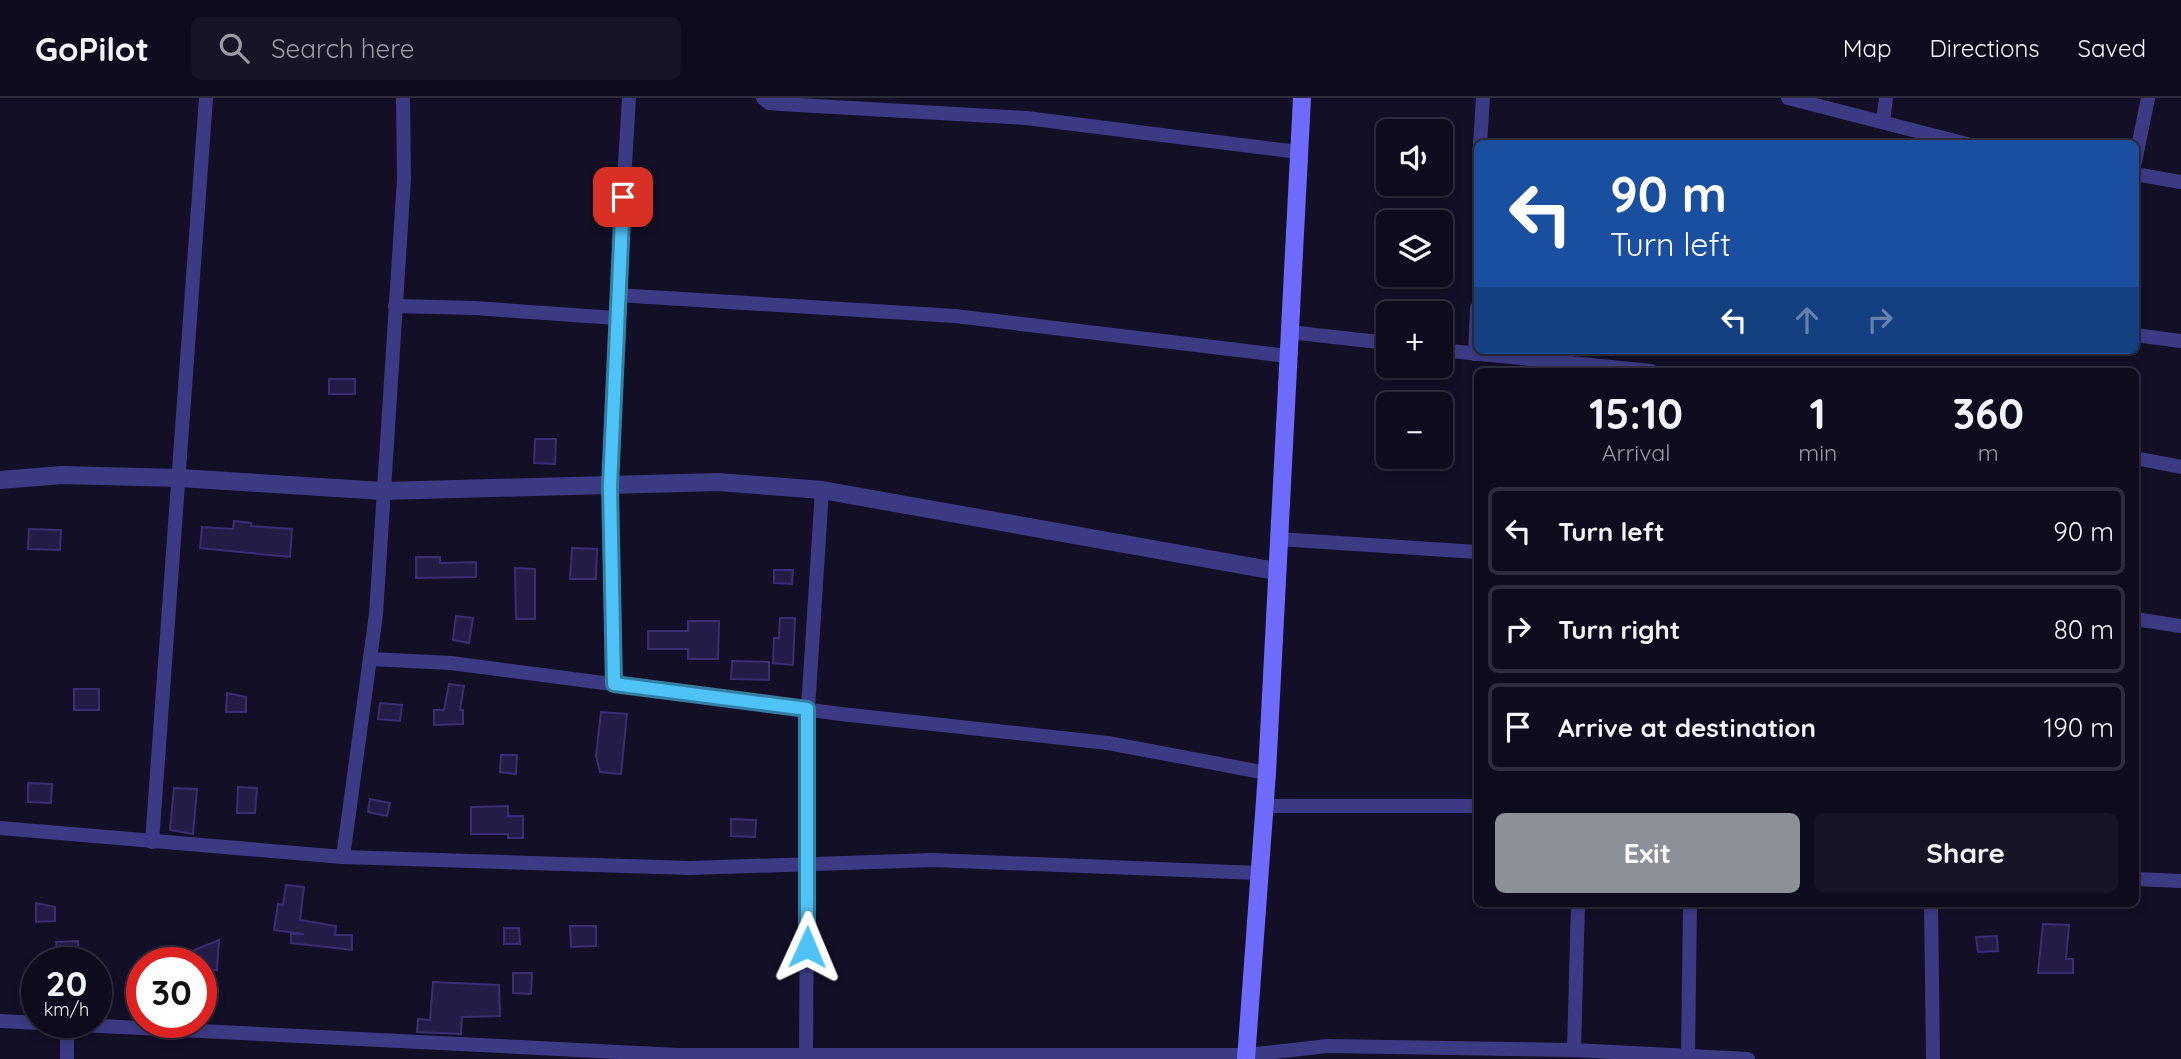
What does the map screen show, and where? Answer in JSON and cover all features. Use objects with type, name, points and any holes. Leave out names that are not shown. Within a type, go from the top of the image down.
[{"type":"main road","points":[[1246,1057],[1267,773],[1302,98]]},
{"type":"street","points":[[152,842],[206,98]]},
{"type":"street","points":[[343,857],[376,614],[404,179],[403,98]]},
{"type":"street","points":[[614,684],[610,486],[617,295],[629,98]]},
{"type":"street","points":[[762,98],[769,103],[782,104],[1027,118],[1298,152]]},
{"type":"street","points":[[1480,140],[1483,98]]},
{"type":"street","points":[[1788,98],[1952,140]]},
{"type":"street","points":[[1883,122],[1886,98]]},
{"type":"street","points":[[2139,142],[2148,98]]},
{"type":"street","points":[[2139,175],[2181,182]]},
{"type":"street","points":[[617,295],[955,316],[1288,356]]},
{"type":"street","points":[[395,306],[474,308],[616,318]]},
{"type":"street","points":[[1289,332],[1376,343]]},
{"type":"street","points":[[2139,336],[2181,341]]},
{"type":"street","points":[[1453,351],[1474,354]]},
{"type":"street","points":[[1475,354],[1582,367]]},
{"type":"street","points":[[2139,459],[2181,467]]},
{"type":"street","points":[[0,480],[62,475],[180,478],[383,491],[718,482],[822,490],[1276,571]]},
{"type":"street","points":[[806,1057],[807,709],[822,490]]},
{"type":"street","points":[[1278,539],[1474,552]]},
{"type":"street","points":[[2139,621],[2181,626]]},
{"type":"street","points":[[370,659],[451,663],[807,709],[1108,743],[1267,773]]},
{"type":"street","points":[[1264,806],[1474,806]]},
{"type":"street","points":[[0,828],[343,857],[690,867],[933,860],[1258,873]]},
{"type":"street","points":[[2139,879],[2181,881]]},
{"type":"street","points":[[1574,1050],[1578,907]]},
{"type":"street","points":[[1688,1056],[1690,907]]},
{"type":"street","points":[[1931,907],[1933,1059]]},
{"type":"street","points":[[0,1021],[21,1022]]},
{"type":"street","points":[[112,1027],[678,1055],[1246,1057],[1328,1046],[1445,1053],[1574,1050],[1748,1059]]},
{"type":"street","points":[[67,1038],[67,1059]]},
{"type":"building","points":[[329,379],[355,379],[355,394],[329,394]]},
{"type":"building","points":[[535,439],[556,439],[555,464],[534,463]]},
{"type":"building","points":[[234,521],[251,523],[251,526],[292,529],[290,557],[200,548],[202,527],[233,529]]},
{"type":"building","points":[[29,529],[61,530],[60,550],[28,549]]},
{"type":"building","points":[[572,548],[597,549],[596,579],[570,579]]},
{"type":"building","points":[[416,557],[440,557],[440,563],[476,562],[476,577],[416,578]]},
{"type":"building","points":[[515,568],[535,569],[535,619],[516,619]]},
{"type":"building","points":[[774,570],[793,570],[792,584],[774,583]]},
{"type":"building","points":[[456,616],[473,618],[469,643],[453,640]]},
{"type":"building","points":[[780,618],[795,618],[793,665],[773,663],[774,638],[779,638]]},
{"type":"building","points":[[688,621],[719,621],[718,659],[688,659],[688,649],[648,649],[648,631],[688,631]]},
{"type":"building","points":[[732,661],[769,662],[769,680],[731,679]]},
{"type":"building","points":[[449,684],[464,686],[460,710],[463,710],[463,724],[434,725],[434,710],[444,710]]},
{"type":"building","points":[[74,689],[99,689],[99,710],[74,710]]},
{"type":"building","points":[[227,693],[246,697],[246,712],[226,712]]},
{"type":"building","points":[[380,703],[402,705],[400,721],[378,719]]},
{"type":"building","points":[[601,712],[627,714],[621,774],[600,772],[596,756]]},
{"type":"building","points":[[501,755],[517,755],[516,774],[500,772]]},
{"type":"building","points":[[28,783],[52,784],[51,803],[28,802]]},
{"type":"building","points":[[238,787],[257,788],[255,813],[237,813]]},
{"type":"building","points":[[174,788],[197,789],[193,834],[170,830]]},
{"type":"building","points":[[370,799],[390,803],[387,816],[368,812]]},
{"type":"building","points":[[508,806],[508,816],[523,816],[523,838],[508,838],[508,834],[471,834],[471,807]]},
{"type":"building","points":[[731,819],[756,820],[755,837],[731,836]]},
{"type":"building","points":[[286,885],[304,887],[300,920],[336,926],[335,935],[352,935],[352,950],[291,943],[291,934],[304,934],[274,930],[278,904],[283,905]]},
{"type":"building","points":[[36,903],[55,907],[55,921],[36,922]]},
{"type":"building","points":[[2043,924],[2069,925],[2066,959],[2073,959],[2073,973],[2038,973]]},
{"type":"building","points":[[570,926],[596,926],[596,946],[571,947]]},
{"type":"building","points":[[504,928],[519,928],[520,944],[504,944]]},
{"type":"building","points":[[1997,936],[1998,951],[1978,952],[1976,937]]},
{"type":"building","points":[[219,940],[217,970],[217,947],[202,947]]},
{"type":"building","points":[[78,941],[78,947],[57,947],[56,942]]},
{"type":"building","points":[[513,973],[532,973],[531,994],[513,993]]},
{"type":"building","points":[[433,982],[499,985],[500,1016],[462,1017],[461,1034],[417,1032],[418,1019],[430,1020]]},
{"type":"route","points":[[623,197],[610,486],[614,684],[807,709],[807,947]]}]
